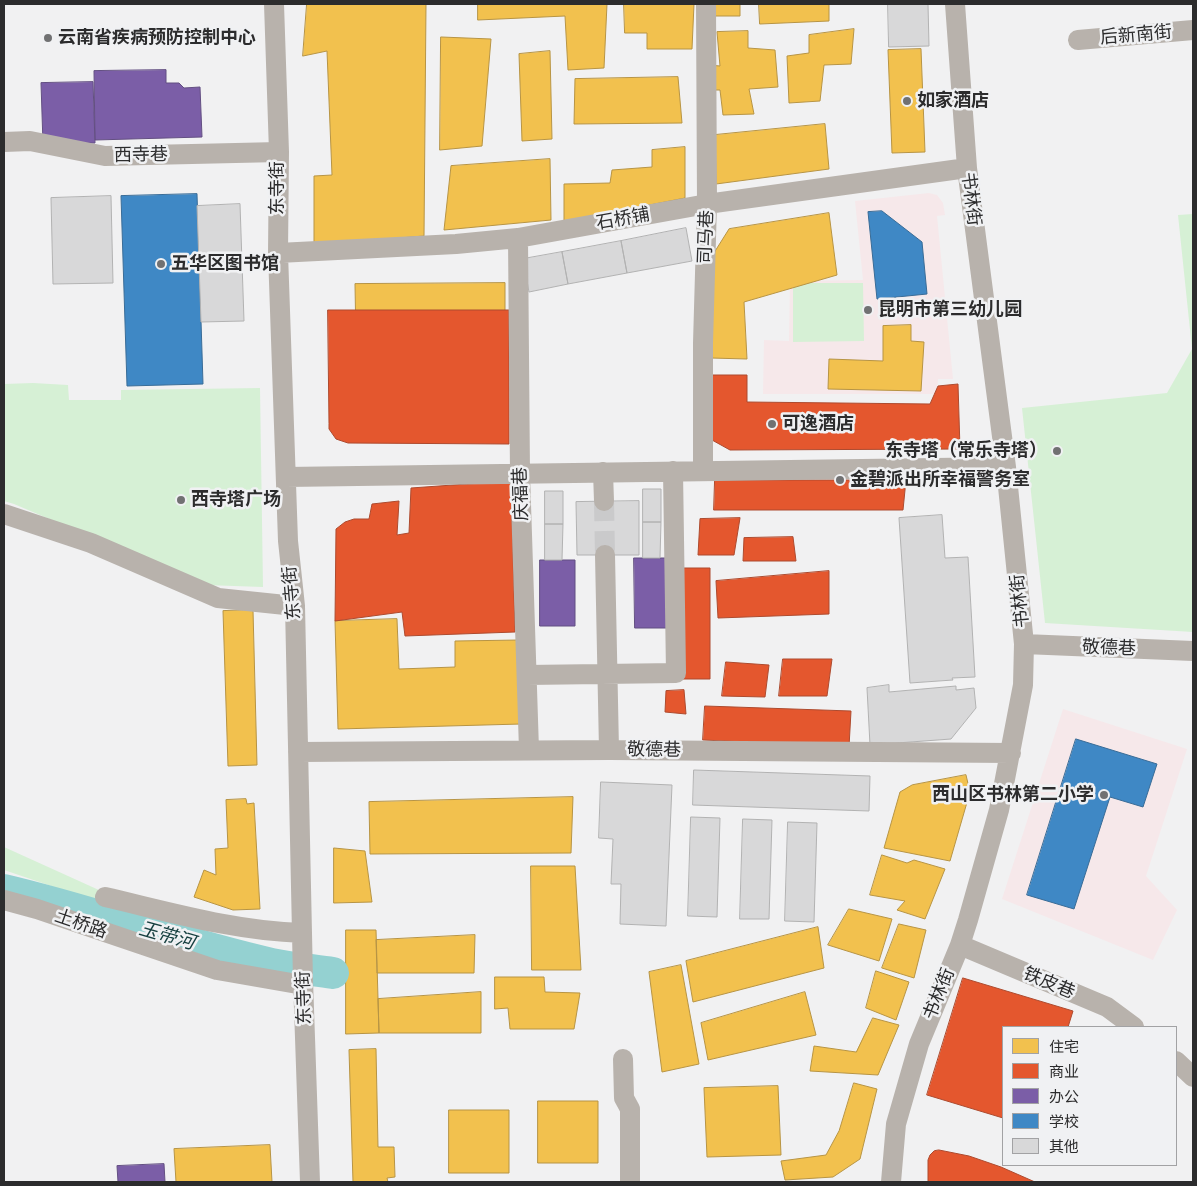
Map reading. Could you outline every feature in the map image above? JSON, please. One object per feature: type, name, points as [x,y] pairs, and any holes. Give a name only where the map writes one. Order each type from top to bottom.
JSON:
[{"type":"street","name":"东寺街","points":[[274,4],[279,152],[278,253],[288,541],[295,606],[303,982],[310,1182]]},
{"type":"street","name":"司马巷","points":[[703,470],[703,343],[707,204],[706,4]]},
{"type":"street","name":"书林街","points":[[891,1182],[896,1124],[916,1052],[960,945],[999,810],[1023,684],[1024,644],[1006,467],[967,168],[955,4]]},
{"type":"street","name":"后新南街","points":[[1078,40],[1193,30]]},
{"type":"street","name":"西寺巷","points":[[4,142],[30,142],[105,156],[279,152]]},
{"type":"street","name":"石桥铺","points":[[278,253],[456,244],[518,238],[707,204],[967,168]]},
{"type":"street","name":"庆福巷","points":[[518,238],[520,473],[529,750]]},
{"type":"street","points":[[286,477],[1006,467]]},
{"type":"street","points":[[527,675],[676,673],[673,471]]},
{"type":"street","points":[[603,472],[604,501]]},
{"type":"street","points":[[4,514],[91,543],[218,598],[295,606]]},
{"type":"street","points":[[605,555],[609,750]]},
{"type":"street","name":"敬德巷","points":[[1024,644],[1193,651]]},
{"type":"street","name":"敬德巷","points":[[298,752],[609,750],[909,754],[1011,753]]},
{"type":"street","points":[[105,897],[240,928],[302,937]]},
{"type":"street","name":"土桥路","points":[[4,900],[37,909],[217,970],[303,982]]},
{"type":"street","name":"铁皮巷","points":[[960,945],[1106,1007],[1133,1026]]},
{"type":"street","points":[[623,1059],[624,1098],[630,1109],[630,1182]]},
{"type":"street","points":[[1177,1062],[1193,1077]]},
{"type":"shaded area","name":"昆明市第三幼儿园","points":[[929,193],[937,195],[943,203],[945,215],[937,216],[953,379],[938,379],[937,394],[763,394],[764,340],[789,341],[790,281],[863,280],[855,201]]},
{"type":"shaded area","name":"西山区书林第二小学","points":[[1063,709],[1187,749],[1146,876],[1177,910],[1153,960],[1002,899]]},
{"type":"green space","points":[[1193,214],[1193,632],[1045,623],[1022,408],[1167,393],[1192,349],[1178,215]]},
{"type":"green space","points":[[793,283],[863,283],[864,341],[793,342]]},
{"type":"green space","name":"西寺塔广场","points":[[4,384],[68,385],[69,400],[121,400],[121,390],[260,388],[263,587],[205,585],[4,501]]},
{"type":"green space","points":[[4,847],[132,905],[128,912],[4,870]]},
{"type":"building: 住宅","points":[[307,4],[426,4],[424,236],[314,245],[314,176],[332,175],[327,51],[303,56]]},
{"type":"building: 住宅","points":[[478,4],[607,4],[604,68],[568,70],[565,16],[478,20]]},
{"type":"building: 住宅","points":[[624,4],[694,4],[692,49],[647,49],[647,33],[625,33]]},
{"type":"building: 住宅","points":[[712,4],[740,4],[740,16],[712,16]]},
{"type":"building: 住宅","points":[[759,4],[829,4],[829,21],[760,24]]},
{"type":"building: 住宅","points":[[854,29],[851,64],[824,65],[820,101],[789,103],[787,56],[809,53],[809,35]]},
{"type":"building: 住宅","points":[[748,31],[748,48],[775,50],[778,87],[749,89],[754,114],[723,115],[720,90],[710,90],[709,65],[720,66],[717,32]]},
{"type":"building: 住宅","points":[[441,37],[491,39],[482,146],[440,150]]},
{"type":"building: 住宅","name":"如家酒店","points":[[921,49],[925,152],[892,153],[888,50]]},
{"type":"building: 住宅","points":[[550,51],[552,139],[522,141],[519,54]]},
{"type":"building: 住宅","points":[[678,77],[682,123],[574,124],[575,79]]},
{"type":"building: 住宅","points":[[825,124],[829,169],[716,184],[715,135]]},
{"type":"building: 住宅","points":[[685,147],[685,198],[564,222],[564,184],[610,183],[612,170],[652,167],[652,150]]},
{"type":"building: 住宅","points":[[550,159],[551,220],[444,230],[451,166]]},
{"type":"building: 住宅","points":[[829,213],[837,275],[744,302],[747,359],[711,358],[712,256],[729,229]]},
{"type":"building: 住宅","points":[[505,283],[505,341],[356,341],[355,284]]},
{"type":"building: 住宅","points":[[911,325],[911,341],[924,342],[921,391],[828,389],[829,359],[883,361],[883,326]]},
{"type":"building: 住宅","points":[[253,610],[257,765],[228,766],[223,611]]},
{"type":"building: 住宅","points":[[397,619],[399,669],[455,667],[455,641],[519,640],[521,724],[338,729],[335,621]]},
{"type":"building: 住宅","points":[[966,775],[970,792],[950,861],[884,848],[900,792],[912,785]]},
{"type":"building: 住宅","points":[[573,797],[571,853],[370,854],[369,802]]},
{"type":"building: 住宅","points":[[246,799],[247,804],[254,803],[260,909],[233,910],[194,897],[204,870],[216,875],[215,849],[228,848],[226,800]]},
{"type":"building: 住宅","points":[[334,848],[365,851],[372,902],[334,903]]},
{"type":"building: 住宅","points":[[882,855],[907,863],[914,860],[945,869],[925,919],[897,910],[905,901],[870,895]]},
{"type":"building: 住宅","points":[[531,866],[575,866],[581,970],[532,970]]},
{"type":"building: 住宅","points":[[849,909],[892,919],[879,961],[828,945]]},
{"type":"building: 住宅","points":[[899,924],[926,930],[914,978],[882,968]]},
{"type":"building: 住宅","points":[[818,927],[824,968],[693,1002],[686,961]]},
{"type":"building: 住宅","points":[[346,930],[376,930],[379,1033],[346,1034]]},
{"type":"building: 住宅","points":[[475,935],[474,973],[377,973],[376,940]]},
{"type":"building: 住宅","points":[[681,965],[699,1064],[662,1072],[649,972]]},
{"type":"building: 住宅","points":[[876,971],[909,982],[896,1020],[866,1008]]},
{"type":"building: 住宅","points":[[495,977],[544,977],[545,992],[580,993],[574,1029],[510,1029],[508,1008],[495,1009]]},
{"type":"building: 住宅","points":[[481,992],[481,1033],[379,1033],[378,999]]},
{"type":"building: 住宅","points":[[805,992],[816,1035],[708,1060],[701,1023]]},
{"type":"building: 住宅","points":[[873,1018],[899,1025],[878,1075],[810,1071],[814,1046],[856,1052]]},
{"type":"building: 住宅","points":[[376,1049],[378,1147],[394,1147],[395,1177],[387,1178],[388,1182],[353,1182],[349,1050]]},
{"type":"building: 住宅","points":[[854,1083],[877,1089],[860,1159],[833,1177],[785,1180],[781,1161],[826,1155],[839,1131]]},
{"type":"building: 住宅","points":[[778,1086],[781,1155],[707,1157],[704,1088]]},
{"type":"building: 住宅","points":[[538,1101],[598,1101],[598,1163],[538,1163]]},
{"type":"building: 住宅","points":[[449,1110],[509,1110],[509,1173],[449,1173]]},
{"type":"building: 住宅","points":[[270,1145],[272,1182],[176,1182],[174,1149]]},
{"type":"building: 商业","points":[[328,310],[509,310],[509,444],[348,443],[336,439],[329,429]]},
{"type":"building: 商业","points":[[710,375],[747,375],[747,402],[930,404],[938,386],[958,384],[960,449],[730,450],[703,435]]},
{"type":"building: 商业","points":[[511,478],[515,632],[405,636],[402,612],[335,621],[336,529],[345,522],[354,519],[369,519],[372,504],[399,501],[397,535],[409,533],[411,488],[481,483]]},
{"type":"building: 商业","points":[[715,480],[906,480],[903,510],[714,510]]},
{"type":"building: 商业","points":[[740,518],[734,555],[698,555],[700,519]]},
{"type":"building: 商业","points":[[793,537],[796,561],[743,561],[744,538]]},
{"type":"building: 商业","points":[[681,568],[710,568],[710,679],[681,679]]},
{"type":"building: 商业","points":[[829,571],[829,614],[718,618],[716,581]]},
{"type":"building: 商业","points":[[783,659],[832,659],[827,696],[779,696]]},
{"type":"building: 商业","points":[[726,662],[769,665],[765,697],[722,696]]},
{"type":"building: 商业","points":[[684,690],[686,714],[665,712],[666,691]]},
{"type":"building: 商业","points":[[705,706],[851,711],[849,747],[703,740]]},
{"type":"building: 商业","points":[[963,978],[1073,1011],[1068,1026],[1002,1026],[1002,1118],[927,1095]]},
{"type":"building: 商业","points":[[939,1150],[969,1156],[1035,1182],[928,1182],[928,1160],[934,1151]]},
{"type":"building: 办公","points":[[166,70],[166,83],[179,83],[184,88],[200,87],[202,137],[95,140],[94,71]]},
{"type":"building: 办公","points":[[93,82],[95,143],[43,144],[41,83]]},
{"type":"building: 办公","points":[[634,558],[669,558],[670,628],[635,628]]},
{"type":"building: 办公","points":[[540,560],[575,560],[575,626],[540,626]]},
{"type":"building: 办公","points":[[164,1164],[165,1182],[118,1182],[117,1166]]},
{"type":"building: 学校","name":"五华区图书馆","points":[[197,194],[203,384],[127,386],[121,196]]},
{"type":"building: 学校","points":[[882,211],[922,242],[927,294],[877,299],[868,212]]},
{"type":"building: 学校","points":[[1076,739],[1157,764],[1143,807],[1110,797],[1074,909],[1027,895]]},
{"type":"building: 其他","points":[[888,4],[928,4],[929,46],[889,47]]},
{"type":"building: 其他","points":[[111,196],[113,283],[53,284],[51,198]]},
{"type":"building: 其他","points":[[240,204],[244,321],[201,322],[197,206]]},
{"type":"building: 其他","points":[[686,228],[692,261],[627,273],[621,241]]},
{"type":"building: 其他","points":[[621,241],[627,273],[568,284],[562,252]]},
{"type":"building: 其他","points":[[562,252],[568,284],[529,292],[523,259]]},
{"type":"building: 其他","points":[[643,489],[661,489],[661,522],[643,522]]},
{"type":"building: 其他","points":[[545,491],[563,491],[563,524],[545,524]]},
{"type":"building: 其他","points":[[639,501],[639,555],[577,555],[576,502]]},
{"type":"building: 其他","points":[[942,515],[945,558],[968,557],[975,677],[910,683],[899,518]]},
{"type":"building: 其他","points":[[643,522],[661,522],[660,558],[643,558]]},
{"type":"building: 其他","points":[[545,524],[563,524],[562,560],[545,560]]},
{"type":"building: 其他","points":[[889,685],[889,692],[956,686],[956,690],[974,688],[976,708],[951,739],[870,745],[867,688]]},
{"type":"building: 其他","points":[[694,770],[870,776],[869,811],[693,805]]},
{"type":"building: 其他","points":[[601,782],[672,785],[666,926],[620,924],[621,884],[611,884],[613,839],[599,838]]},
{"type":"building: 其他","points":[[691,817],[720,818],[717,917],[688,916]]},
{"type":"building: 其他","points":[[743,819],[772,820],[769,919],[740,919]]},
{"type":"building: 其他","points":[[788,822],[817,823],[814,922],[785,921]]},
{"type":"waterway","name":"玉带河","points":[[4,890],[38,898],[238,956],[333,973]]},
{"type":"tunnel","points":[[604,501],[605,555]]},
{"type":"place","name":"云南省疾病预防控制中心","points":[[48,38]]},
{"type":"place","name":"如家酒店","points":[[907,101]]},
{"type":"place","name":"五华区图书馆","points":[[161,264]]},
{"type":"place","name":"昆明市第三幼儿园","points":[[868,310]]},
{"type":"place","name":"可逸酒店","points":[[772,424]]},
{"type":"place","name":"东寺塔（常乐寺塔）","points":[[1057,451]]},
{"type":"place","name":"金碧派出所幸福警务室","points":[[840,480]]},
{"type":"place","name":"西寺塔广场","points":[[181,500]]},
{"type":"place","name":"西山区书林第二小学","points":[[1104,795]]}]
